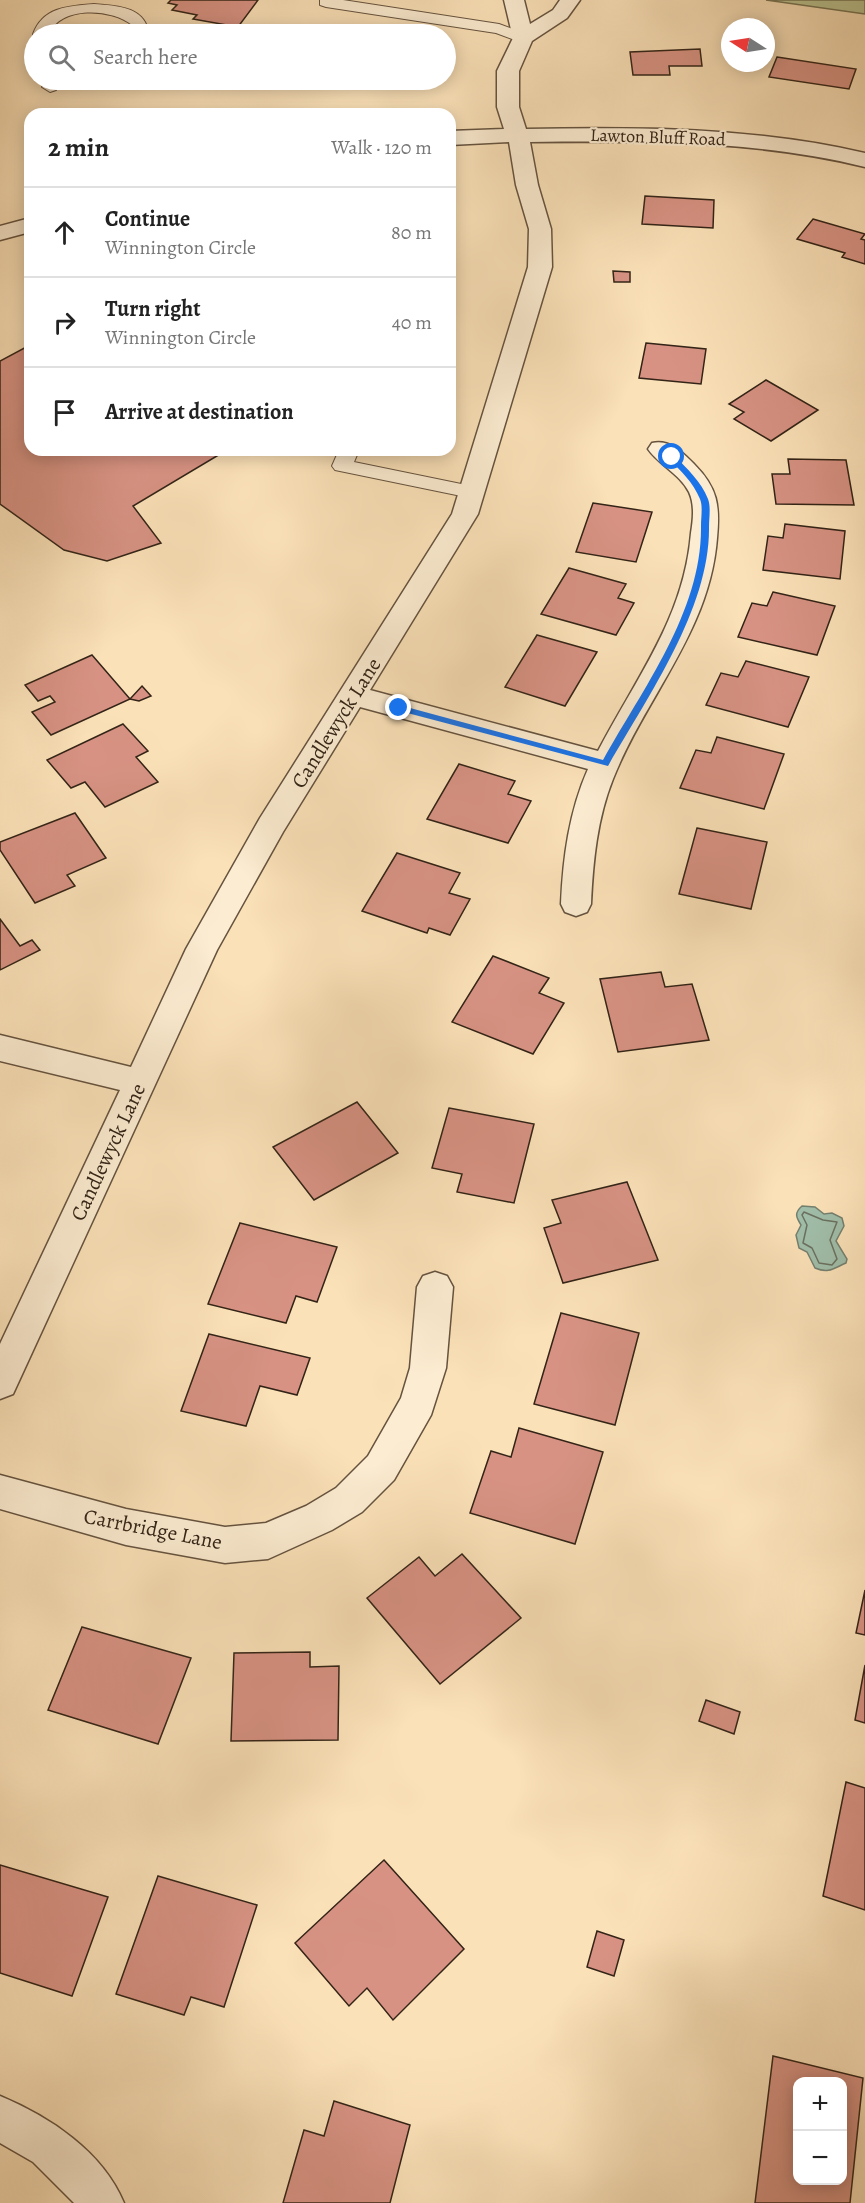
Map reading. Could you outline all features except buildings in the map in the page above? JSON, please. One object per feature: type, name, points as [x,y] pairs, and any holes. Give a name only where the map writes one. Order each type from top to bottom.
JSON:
[{"type":"street","points":[[514,0],[524,38],[560,14],[570,0]]},
{"type":"street","name":"Candlewyck Lane","points":[[0,1383],[202,949],[272,826],[465,514],[540,267],[540,229],[508,107],[508,71],[524,38]]},
{"type":"street","name":"Lawton Bluff Road","points":[[456,138],[516,134],[730,139],[793,146],[865,160]]},
{"type":"street","points":[[0,233],[24,227]]},
{"type":"street","points":[[576,904],[578,856],[584,826],[605,763],[673,643],[695,593],[705,543],[705,501],[696,483],[661,449]]},
{"type":"street","points":[[353,695],[605,763]]},
{"type":"street","points":[[0,1048],[140,1082]]},
{"type":"street","name":"Carrbridge Lane","points":[[0,1492],[126,1527],[225,1545],[268,1541],[319,1518],[349,1500],[381,1468],[418,1403],[428,1368],[435,1287]]},
{"type":"street","points":[[0,2118],[49,2146],[93,2190],[101,2203]]},
{"type":"lane","points":[[326,2],[499,29],[524,38]]},
{"type":"lane","points":[[44,24],[56,14],[86,5],[102,5],[130,12],[142,24]]},
{"type":"lane","points":[[346,456],[342,466],[471,492]]},
{"type":"green space","points":[[766,0],[865,0],[865,14]]},
{"type":"water","points":[[802,1206],[815,1207],[824,1214],[832,1213],[842,1218],[844,1226],[836,1241],[847,1259],[846,1263],[831,1270],[820,1270],[815,1268],[807,1252],[799,1248],[796,1235],[801,1225],[797,1215]]},
{"type":"route","points":[[399,708],[605,763],[673,643],[695,593],[705,543],[705,501],[696,483],[672,457]]}]
